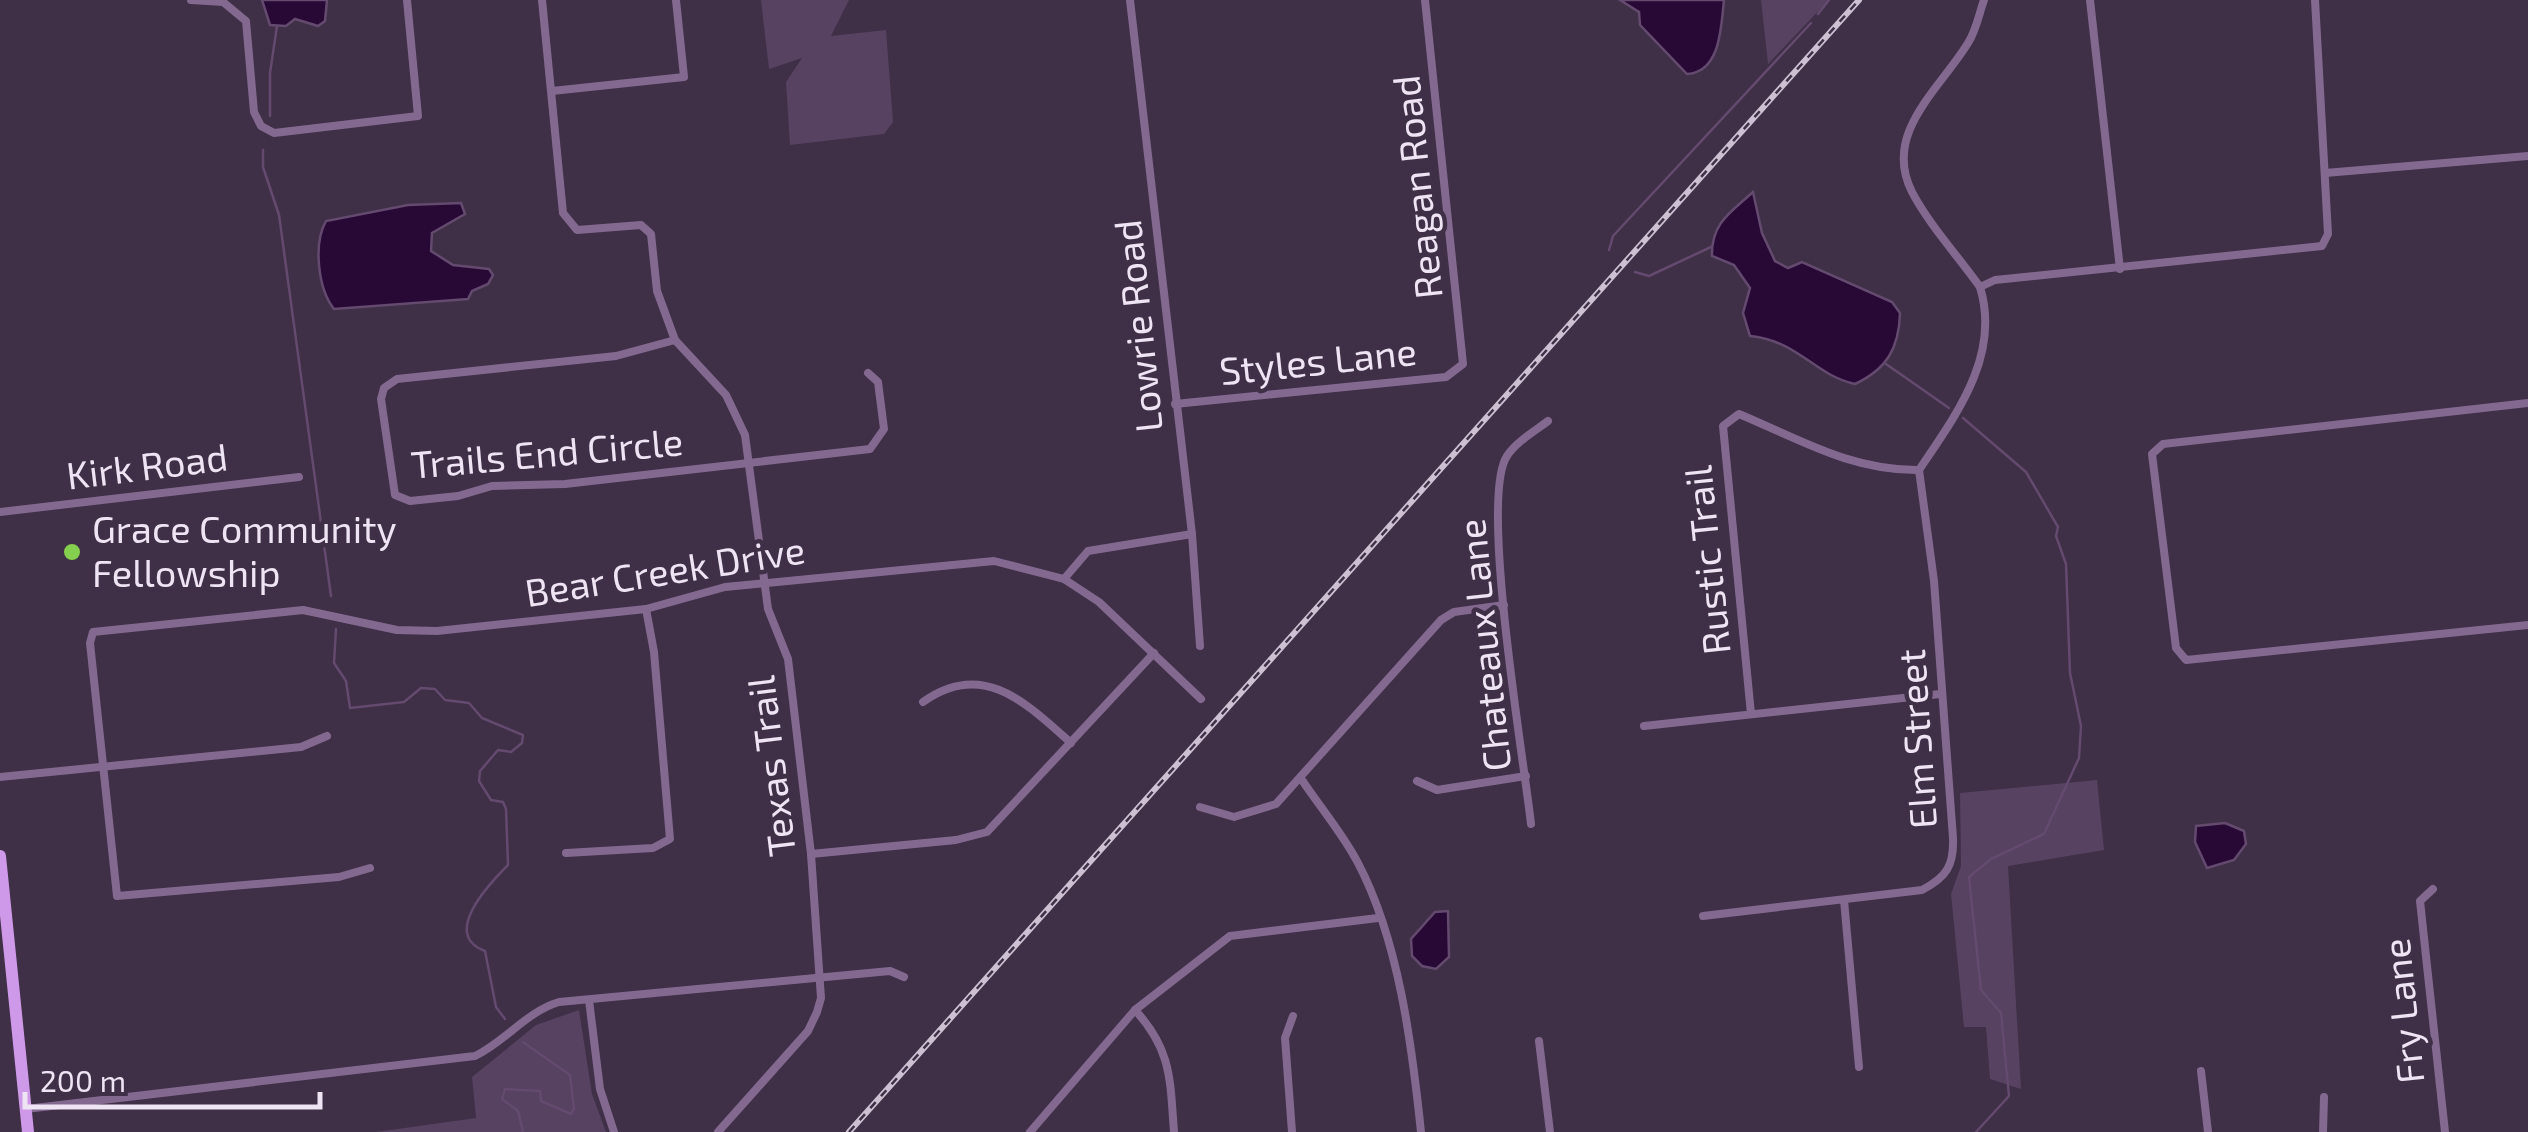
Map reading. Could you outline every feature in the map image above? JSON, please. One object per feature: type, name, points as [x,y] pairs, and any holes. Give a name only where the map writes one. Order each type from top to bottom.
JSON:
[{"type":"main road","points":[[0,856],[28,1130]]},
{"type":"street","points":[[191,0],[223,2],[246,22],[254,112],[261,126],[274,133],[418,116],[407,0]]},
{"type":"street","name":"Texas Trail","points":[[542,0],[563,213],[577,230],[641,225],[651,234],[657,291],[675,340],[737,412],[749,462],[768,609],[788,659],[811,854],[821,998],[808,1031],[718,1132]]},
{"type":"street","points":[[552,90],[684,77],[676,0]]},
{"type":"street","name":"Lowrie Road","points":[[1130,0],[1192,534],[1200,646]]},
{"type":"street","name":"Reagan Road","points":[[1425,0],[1462,367]]},
{"type":"street","points":[[1919,470],[1980,366],[1986,318],[1980,286],[1912,193],[1903,152],[1907,132],[1918,111],[1970,40],[1984,0]]},
{"type":"street","points":[[2090,0],[2120,269]]},
{"type":"street","points":[[1980,286],[1995,280],[2322,246],[2328,234],[2315,0]]},
{"type":"street","points":[[2324,173],[2528,156]]},
{"type":"street","name":"Trails End Circle","points":[[675,340],[616,356],[397,379],[384,388],[381,399],[396,495],[410,500],[458,496],[492,486],[565,484],[749,462]]},
{"type":"street","name":"Styles Lane","points":[[1175,404],[1446,377],[1462,367]]},
{"type":"street","points":[[749,462],[870,449],[884,428],[878,382],[868,373]]},
{"type":"street","points":[[2528,404],[2156,446],[2152,454],[2178,653],[2195,660],[2252,656],[2528,625]]},
{"type":"street","name":"Rustic Trail","points":[[1751,714],[1722,432],[1726,420],[1739,414],[1810,448],[1864,465],[1919,470]]},
{"type":"street","name":"Chateaux Lane","points":[[1531,824],[1504,605],[1498,480],[1507,456],[1548,421]]},
{"type":"street","name":"Elm Street","points":[[1703,916],[1922,890],[1941,879],[1952,866],[1934,580],[1919,470]]},
{"type":"street","name":"Kirk Road","points":[[0,512],[300,477]]},
{"type":"street","points":[[1064,579],[1088,550],[1192,534]]},
{"type":"street","name":"Bear Creek Drive","points":[[102,767],[90,643],[93,632],[279,611],[331,613],[414,631],[646,610],[706,591],[973,560],[1011,564],[1064,579],[1106,607],[1200,699]]},
{"type":"street","points":[[1200,807],[1234,816],[1254,814],[1276,804],[1302,780],[1440,620],[1454,612],[1504,605]]},
{"type":"street","points":[[566,853],[618,852],[666,843],[671,831],[654,652],[646,610]]},
{"type":"street","points":[[811,854],[956,840],[987,832],[1154,653]]},
{"type":"street","points":[[923,702],[950,686],[992,687],[1022,701],[1071,744]]},
{"type":"street","points":[[1644,726],[1940,694]]},
{"type":"street","points":[[0,777],[302,747],[326,736]]},
{"type":"street","points":[[102,767],[117,896],[340,877],[370,868]]},
{"type":"street","points":[[1417,781],[1437,790],[1526,776]]},
{"type":"street","points":[[1302,780],[1358,864],[1378,918],[1412,1047],[1421,1132]]},
{"type":"street","name":"Fry Lane","points":[[2433,888],[2420,901],[2444,1132]]},
{"type":"street","points":[[1844,900],[1859,1067]]},
{"type":"street","points":[[1030,1132],[1134,1010],[1230,936],[1378,918]]},
{"type":"street","points":[[26,1109],[475,1056],[540,1008],[589,1000],[890,972],[904,977]]},
{"type":"street","points":[[589,1000],[600,1089],[614,1132]]},
{"type":"street","points":[[1134,1010],[1158,1034],[1169,1073],[1174,1132]]},
{"type":"street","points":[[1292,1132],[1286,1038],[1293,1016]]},
{"type":"street","points":[[1539,1041],[1550,1132]]},
{"type":"street","points":[[2201,1071],[2208,1132]]},
{"type":"street","points":[[2323,1132],[2324,1098]]},
{"type":"shaded area","points":[[262,0],[327,0],[325,21],[318,26],[295,19],[286,26],[270,25]]},
{"type":"shaded area","points":[[761,0],[849,0],[831,36],[886,30],[893,122],[884,134],[790,145],[786,82],[802,58],[769,69]]},
{"type":"shaded area","points":[[1620,0],[1724,0],[1713,57],[1698,71],[1687,74],[1640,25],[1639,12]]},
{"type":"shaded area","points":[[1761,0],[1829,0],[1768,64]]},
{"type":"shaded area","points":[[1753,192],[1762,233],[1775,261],[1788,268],[1802,262],[1892,302],[1900,313],[1894,347],[1883,364],[1866,378],[1855,384],[1841,380],[1781,344],[1750,336],[1743,313],[1750,288],[1734,265],[1712,256],[1719,227]]},
{"type":"shaded area","points":[[461,203],[465,214],[432,233],[431,251],[453,265],[489,269],[493,275],[488,284],[472,291],[468,299],[334,309],[324,290],[319,266],[326,221],[408,205]]},
{"type":"shaded area","points":[[2097,780],[2104,850],[2008,866],[2021,1089],[1990,1079],[1986,1027],[1964,1027],[1951,894],[1961,866],[1960,793]]},
{"type":"shaded area","points":[[2225,823],[2244,831],[2246,844],[2234,860],[2207,868],[2195,842],[2196,826]]},
{"type":"shaded area","points":[[1448,911],[1449,957],[1436,969],[1422,966],[1412,956],[1411,939],[1435,912]]},
{"type":"shaded area","points":[[579,1010],[592,1094],[606,1132],[376,1132],[476,1118],[472,1077],[536,1025]]},
{"type":"waterway","points":[[1818,14],[1829,0]]},
{"type":"waterway","points":[[1609,250],[1613,236],[1811,23]]},
{"type":"waterway","points":[[270,116],[270,73],[277,26]]},
{"type":"waterway","points":[[263,150],[263,167],[279,215],[331,596]]},
{"type":"waterway","points":[[1635,272],[1649,276],[1711,247]]},
{"type":"waterway","points":[[1886,364],[1949,408]]},
{"type":"waterway","points":[[1963,418],[2026,472],[2058,527],[2056,536],[2066,564],[2070,673],[2081,726],[2079,758],[2044,834],[1991,859],[1969,877],[1981,990],[2001,1013],[2009,1096],[1976,1132]]},
{"type":"waterway","points":[[336,629],[334,663],[346,681],[350,708],[404,702],[421,688],[435,689],[445,700],[469,703],[482,718],[523,735],[522,743],[511,752],[498,750],[480,771],[479,781],[491,800],[503,802],[506,809],[508,865],[472,910],[467,934],[473,944],[485,951],[496,1007],[505,1019]]},
{"type":"waterway","points":[[523,1042],[570,1075],[574,1109],[571,1114],[541,1101],[540,1091],[505,1089],[502,1099],[518,1111],[523,1132]]},
{"type":"railway","points":[[849,1132],[1859,0]]},
{"type":"place","name":"Grace Community Fellowship","points":[[72,552]]}]
